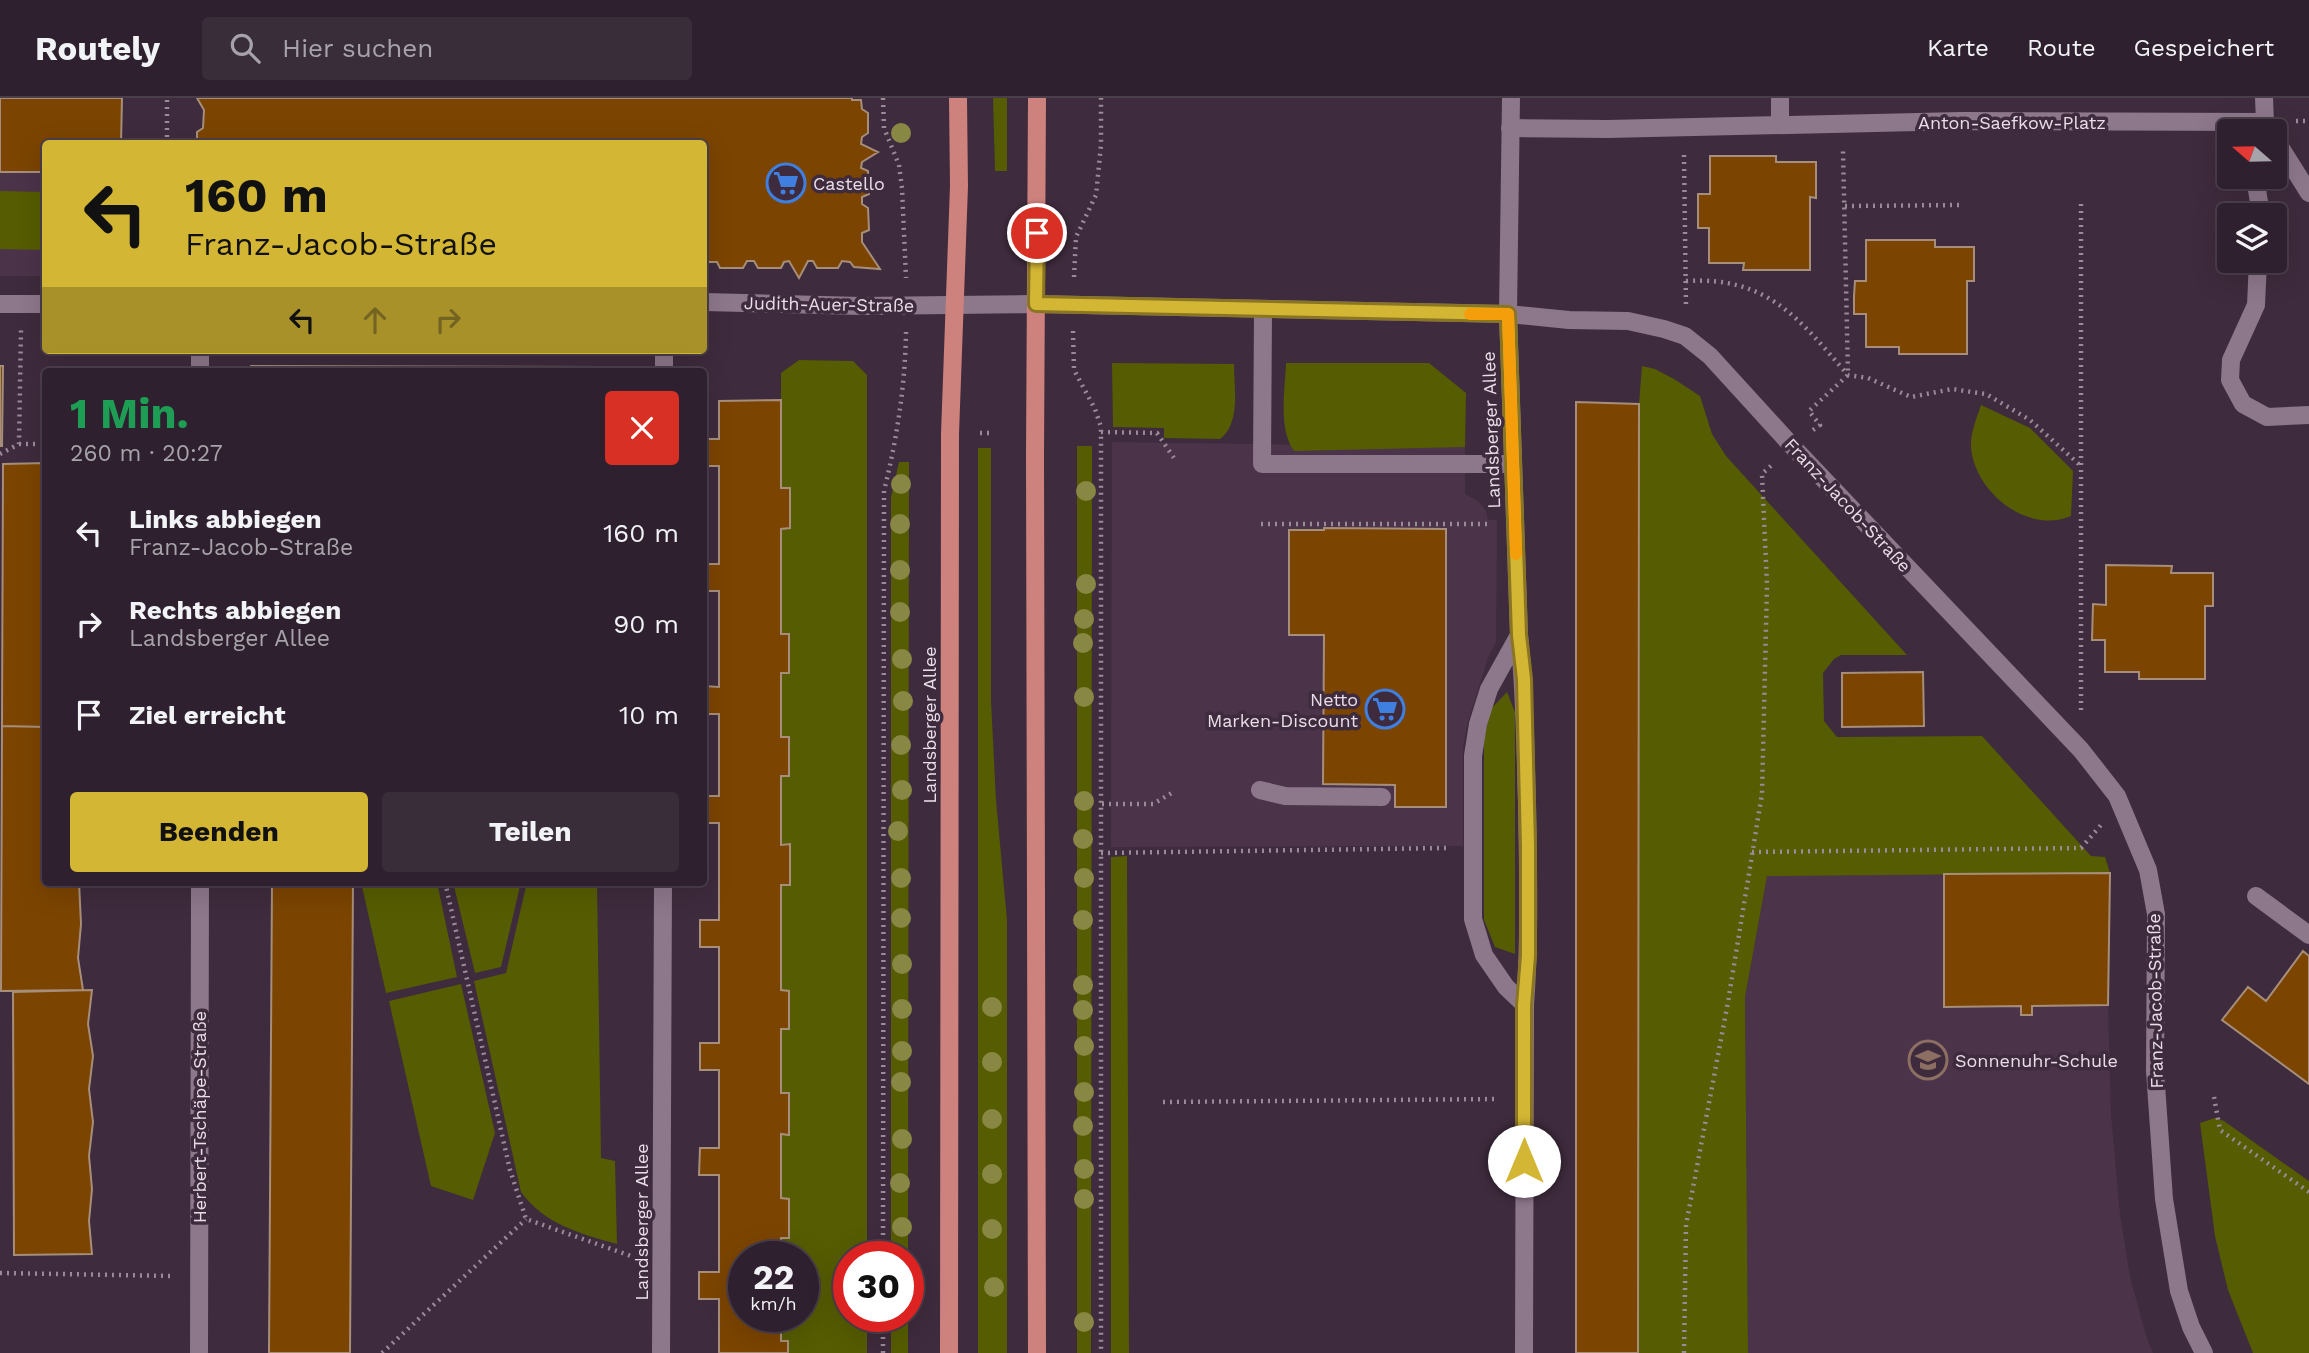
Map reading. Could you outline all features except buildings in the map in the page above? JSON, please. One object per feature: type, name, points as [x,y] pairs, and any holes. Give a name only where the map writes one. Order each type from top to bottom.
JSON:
[{"type":"main road","name":"Landsberger Allee","points":[[950,1353],[950,434],[959,186],[958,98]]},
{"type":"main road","points":[[1037,98],[1037,1353]]},
{"type":"street","name":"Landsberger Allee","points":[[1511,98],[1508,314],[1519,635],[1524,679],[1528,846],[1528,956],[1524,1005],[1524,1353]]},
{"type":"street","points":[[1780,98],[1780,124]]},
{"type":"street","name":"Anton-Saefkow-Platz","points":[[2264,98],[2267,119]]},
{"type":"street","name":"Anton-Saefkow-Platz","points":[[1510,128],[1961,121],[2217,126]]},
{"type":"street","points":[[2287,158],[2309,193]]},
{"type":"street","points":[[2257,273],[2256,305],[2231,360],[2230,380],[2243,404],[2267,417],[2309,415]]},
{"type":"street","name":"Judith-Auer-Straße","points":[[707,302],[955,305]]},
{"type":"street","points":[[0,304],[42,304]]},
{"type":"street","name":"Franz-Jacob-Straße","points":[[955,305],[1036,304],[1508,314],[1569,320],[1628,321],[1685,336],[1710,356],[2081,750],[2117,796],[2148,870],[2156,914],[2155,1071],[2165,1199],[2179,1291],[2191,1327],[2204,1353]]},
{"type":"street","points":[[1263,310],[1262,464],[1513,464]]},
{"type":"street","points":[[1519,635],[1489,690],[1478,724],[1473,756],[1473,919],[1484,955],[1506,987],[1524,1005]]},
{"type":"street","points":[[1260,790],[1285,796],[1382,797]]},
{"type":"street","name":"Herbert-Tschäpe-Straße","points":[[199,1353],[200,886]]},
{"type":"street","name":"Landsberger Allee","points":[[661,1353],[663,886]]},
{"type":"street","points":[[2256,896],[2309,934]]},
{"type":"path","points":[[167,98],[167,140]]},
{"type":"path","points":[[883,98],[884,128],[899,165],[906,251]]},
{"type":"path","points":[[1075,265],[1076,237],[1096,195],[1101,145],[1101,98]]},
{"type":"path","points":[[1684,1353],[1686,1225],[1728,1002],[1762,794],[1767,585],[1762,474],[1819,425],[1809,411],[1847,375],[1843,124]]},
{"type":"path","points":[[1684,127],[1685,336]]},
{"type":"path","points":[[2081,204],[2081,750]]},
{"type":"path","points":[[1844,206],[1963,205]]},
{"type":"path","points":[[1686,281],[1707,280],[1740,286],[1771,298],[1799,319],[1847,375],[1868,378],[1911,397],[1952,389],[1986,394],[2030,420],[2082,467]]},
{"type":"path","points":[[19,444],[21,304]]},
{"type":"path","points":[[1072,355],[1074,370],[1095,409],[1101,429],[1101,1353]]},
{"type":"path","points":[[883,1241],[884,491],[898,434],[906,367]]},
{"type":"path","points":[[1101,429],[1157,433],[1176,461]]},
{"type":"path","points":[[980,433],[991,433]]},
{"type":"path","points":[[0,454],[19,444],[42,444]]},
{"type":"path","points":[[1261,524],[1516,524]]},
{"type":"path","points":[[1102,804],[1153,804],[1174,791]]},
{"type":"path","points":[[1752,852],[2081,848],[2104,822],[2123,812]]},
{"type":"path","points":[[1101,853],[1473,847]]},
{"type":"path","points":[[447,886],[510,1170],[526,1219]]},
{"type":"path","points":[[2214,1097],[2220,1130],[2309,1192]]},
{"type":"path","points":[[1163,1102],[1524,1099]]},
{"type":"path","points":[[526,1219],[634,1257],[662,1278]]},
{"type":"path","points":[[382,1353],[526,1219]]},
{"type":"path","points":[[0,1273],[199,1276]]},
{"type":"path","points":[[883,1332],[883,1353]]},
{"type":"shaded area","points":[[0,98],[122,98],[121,140],[42,140],[42,276],[0,276]]},
{"type":"shaded area","points":[[993,98],[1007,98],[1007,171],[995,171]]},
{"type":"shaded area","points":[[0,191],[42,192],[42,250],[0,249]]},
{"type":"shaded area","points":[[799,360],[853,361],[867,375],[867,1241],[833,1241],[833,1332],[867,1332],[867,1353],[788,1353],[781,1341],[781,1332],[819,1332],[819,1241],[781,1241],[789,1199],[781,1198],[781,1134],[789,1134],[789,1093],[781,1093],[781,1029],[789,1029],[789,991],[781,990],[781,885],[790,884],[790,845],[781,845],[781,776],[789,775],[789,737],[781,737],[781,673],[789,673],[789,635],[781,634],[781,529],[790,528],[790,489],[781,488],[781,373]]},
{"type":"shaded area","points":[[1112,363],[1234,364],[1234,415],[1227,432],[1220,439],[1164,438],[1164,428],[1113,427]]},
{"type":"shaded area","points":[[1286,363],[1429,363],[1466,393],[1465,447],[1294,451],[1284,421]]},
{"type":"shaded area","points":[[1642,366],[1655,369],[1700,396],[1712,434],[1726,456],[1907,655],[1841,655],[1834,659],[1823,673],[1824,721],[1837,737],[1982,736],[2091,856],[2105,857],[2110,873],[1767,876],[1745,997],[1748,1353],[1638,1353],[1639,404]]},
{"type":"shaded area","points":[[1981,405],[2030,428],[2073,471],[2071,516],[2054,520],[2037,519],[2021,514],[1992,493],[1974,463],[1971,447]]},
{"type":"shaded area","points":[[1112,442],[1465,447],[1465,494],[1478,501],[1486,511],[1488,520],[1497,520],[1496,642],[1489,655],[1467,725],[1463,748],[1463,846],[1111,847]]},
{"type":"shaded area","points":[[1077,446],[1092,446],[1091,1353],[1077,1353]]},
{"type":"shaded area","points":[[978,448],[991,448],[991,700],[996,800],[1007,920],[1007,1353],[978,1353]]},
{"type":"shaded area","points":[[899,462],[909,462],[908,1241],[891,1241],[891,497]]},
{"type":"shaded area","points":[[1507,692],[1515,712],[1515,954],[1495,947],[1484,920],[1484,737],[1491,709]]},
{"type":"shaded area","points":[[1127,856],[1129,1353],[1111,1353],[1111,857]]},
{"type":"shaded area","name":"Sonnenuhr-Schule","points":[[2110,873],[2108,1005],[2111,1115],[2120,1214],[2130,1277],[2153,1353],[1748,1353],[1745,997],[1767,875]]},
{"type":"shaded area","points":[[362,886],[438,886],[457,977],[386,993]]},
{"type":"shaded area","points":[[454,886],[520,886],[501,967],[475,973]]},
{"type":"shaded area","points":[[526,886],[597,886],[601,1158],[615,1161],[617,1244],[577,1232],[552,1220],[530,1203],[521,1192],[474,981],[506,973]]},
{"type":"shaded area","points":[[461,984],[495,1133],[473,1200],[431,1186],[389,1001]]},
{"type":"shaded area","points":[[2215,1118],[2224,1121],[2309,1181],[2309,1353],[2253,1353],[2228,1290],[2215,1236],[2200,1123]]},
{"type":"shaded area","points":[[891,1332],[908,1332],[908,1353],[891,1353]]},
{"type":"slow traffic","points":[[1470,314],[1508,314],[1516,554]]},
{"type":"place","name":"Castello","points":[[786,183]]},
{"type":"place","name":"Netto Marken-Discount","points":[[1385,709]]},
{"type":"place","name":"Sonnenuhr-Schule","points":[[1928,1060]]},
{"type":"route","points":[[1037,233],[1036,304],[1508,314],[1519,635],[1524,679],[1528,846],[1524,1161]]}]
